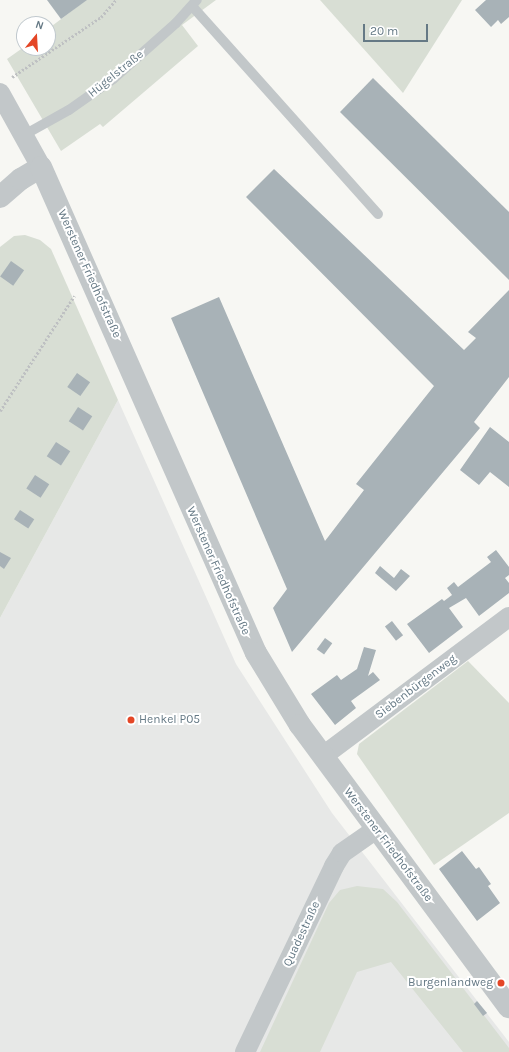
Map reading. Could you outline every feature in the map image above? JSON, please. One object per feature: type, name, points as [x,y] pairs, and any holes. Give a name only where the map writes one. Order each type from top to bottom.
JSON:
[{"type":"street","name":"Werstener Friedhofstraße","points":[[3,87],[24,135],[41,167],[94,286],[239,620],[279,693],[322,756],[376,830],[509,1007]]},
{"type":"street","points":[[0,197],[21,179],[41,167]]},
{"type":"street","name":"Siebenbürgenweg","points":[[322,756],[509,617]]},
{"type":"street","name":"Quadestraße","points":[[245,1052],[334,866],[342,853],[376,830]]},
{"type":"lane","name":"Hügelstraße","points":[[24,135],[69,110],[113,79],[194,3]]},
{"type":"lane","points":[[194,3],[378,214]]},
{"type":"path","points":[[3,87],[100,17],[116,0]]},
{"type":"path","points":[[0,411],[72,296],[94,286]]},
{"type":"shaded area","points":[[86,0],[216,0],[182,25],[198,46],[103,127],[100,124],[61,151],[7,59],[16,53],[16,56],[56,56],[56,23]]},
{"type":"shaded area","points":[[320,0],[462,0],[403,93]]},
{"type":"shaded area","points":[[25,235],[40,240],[51,249],[118,400],[0,618],[0,247],[14,236]]},
{"type":"shaded area","name":"Henkel P05","points":[[118,400],[236,664],[332,813],[509,1042],[509,1052],[0,1052],[0,618]]},
{"type":"shaded area","points":[[468,661],[509,703],[509,813],[434,865],[357,754],[359,744]]},
{"type":"shaded area","points":[[357,886],[383,889],[397,902],[509,1048],[509,1052],[463,1052],[391,962],[357,972],[320,1052],[260,1052],[329,903],[340,890]]},
{"type":"building","points":[[47,0],[87,0],[61,19]]},
{"type":"building","points":[[486,0],[509,0],[509,17],[501,24],[498,20],[491,27],[475,10]]},
{"type":"building","points":[[373,78],[509,212],[509,280],[340,112]]},
{"type":"building","points":[[274,169],[464,350],[476,338],[468,332],[509,290],[509,377],[474,422],[480,428],[292,652],[273,608],[287,589],[171,318],[219,297],[325,541],[364,490],[356,484],[434,386],[246,197]]},
{"type":"building","points":[[11,261],[24,270],[13,286],[0,277]]},
{"type":"building","points":[[77,373],[90,382],[80,396],[67,387]]},
{"type":"building","points":[[78,407],[92,416],[83,431],[69,421]]},
{"type":"building","points":[[490,427],[509,442],[509,487],[490,472],[479,485],[460,470]]},
{"type":"building","points":[[56,442],[70,451],[61,466],[47,456]]},
{"type":"building","points":[[35,475],[49,484],[41,498],[26,488]]},
{"type":"building","points":[[20,510],[34,519],[28,528],[14,519]]},
{"type":"building","points":[[496,550],[509,567],[509,575],[505,578],[509,583],[509,593],[479,616],[466,598],[449,608],[463,627],[429,653],[407,624],[442,599],[444,601],[452,595],[447,588],[454,582],[458,587],[491,562],[487,557]]},
{"type":"building","points":[[0,552],[11,558],[4,569],[0,566]]},
{"type":"building","points":[[380,566],[394,578],[401,569],[410,576],[396,591],[375,573]]},
{"type":"building","points":[[392,621],[403,635],[396,641],[385,627]]},
{"type":"building","points":[[325,638],[332,643],[324,655],[317,649]]},
{"type":"building","points":[[364,647],[376,650],[368,676],[373,672],[380,680],[351,701],[356,708],[335,725],[311,694],[337,675],[341,680],[357,669]]},
{"type":"building","points":[[462,851],[476,869],[479,867],[491,884],[488,886],[500,903],[477,921],[439,869]]},
{"type":"building","points":[[477,1001],[487,1013],[483,1016],[474,1004]]},
{"type":"place","name":"Henkel P05","points":[[131,720]]},
{"type":"place","name":"Burgenlandweg","points":[[501,983]]}]
